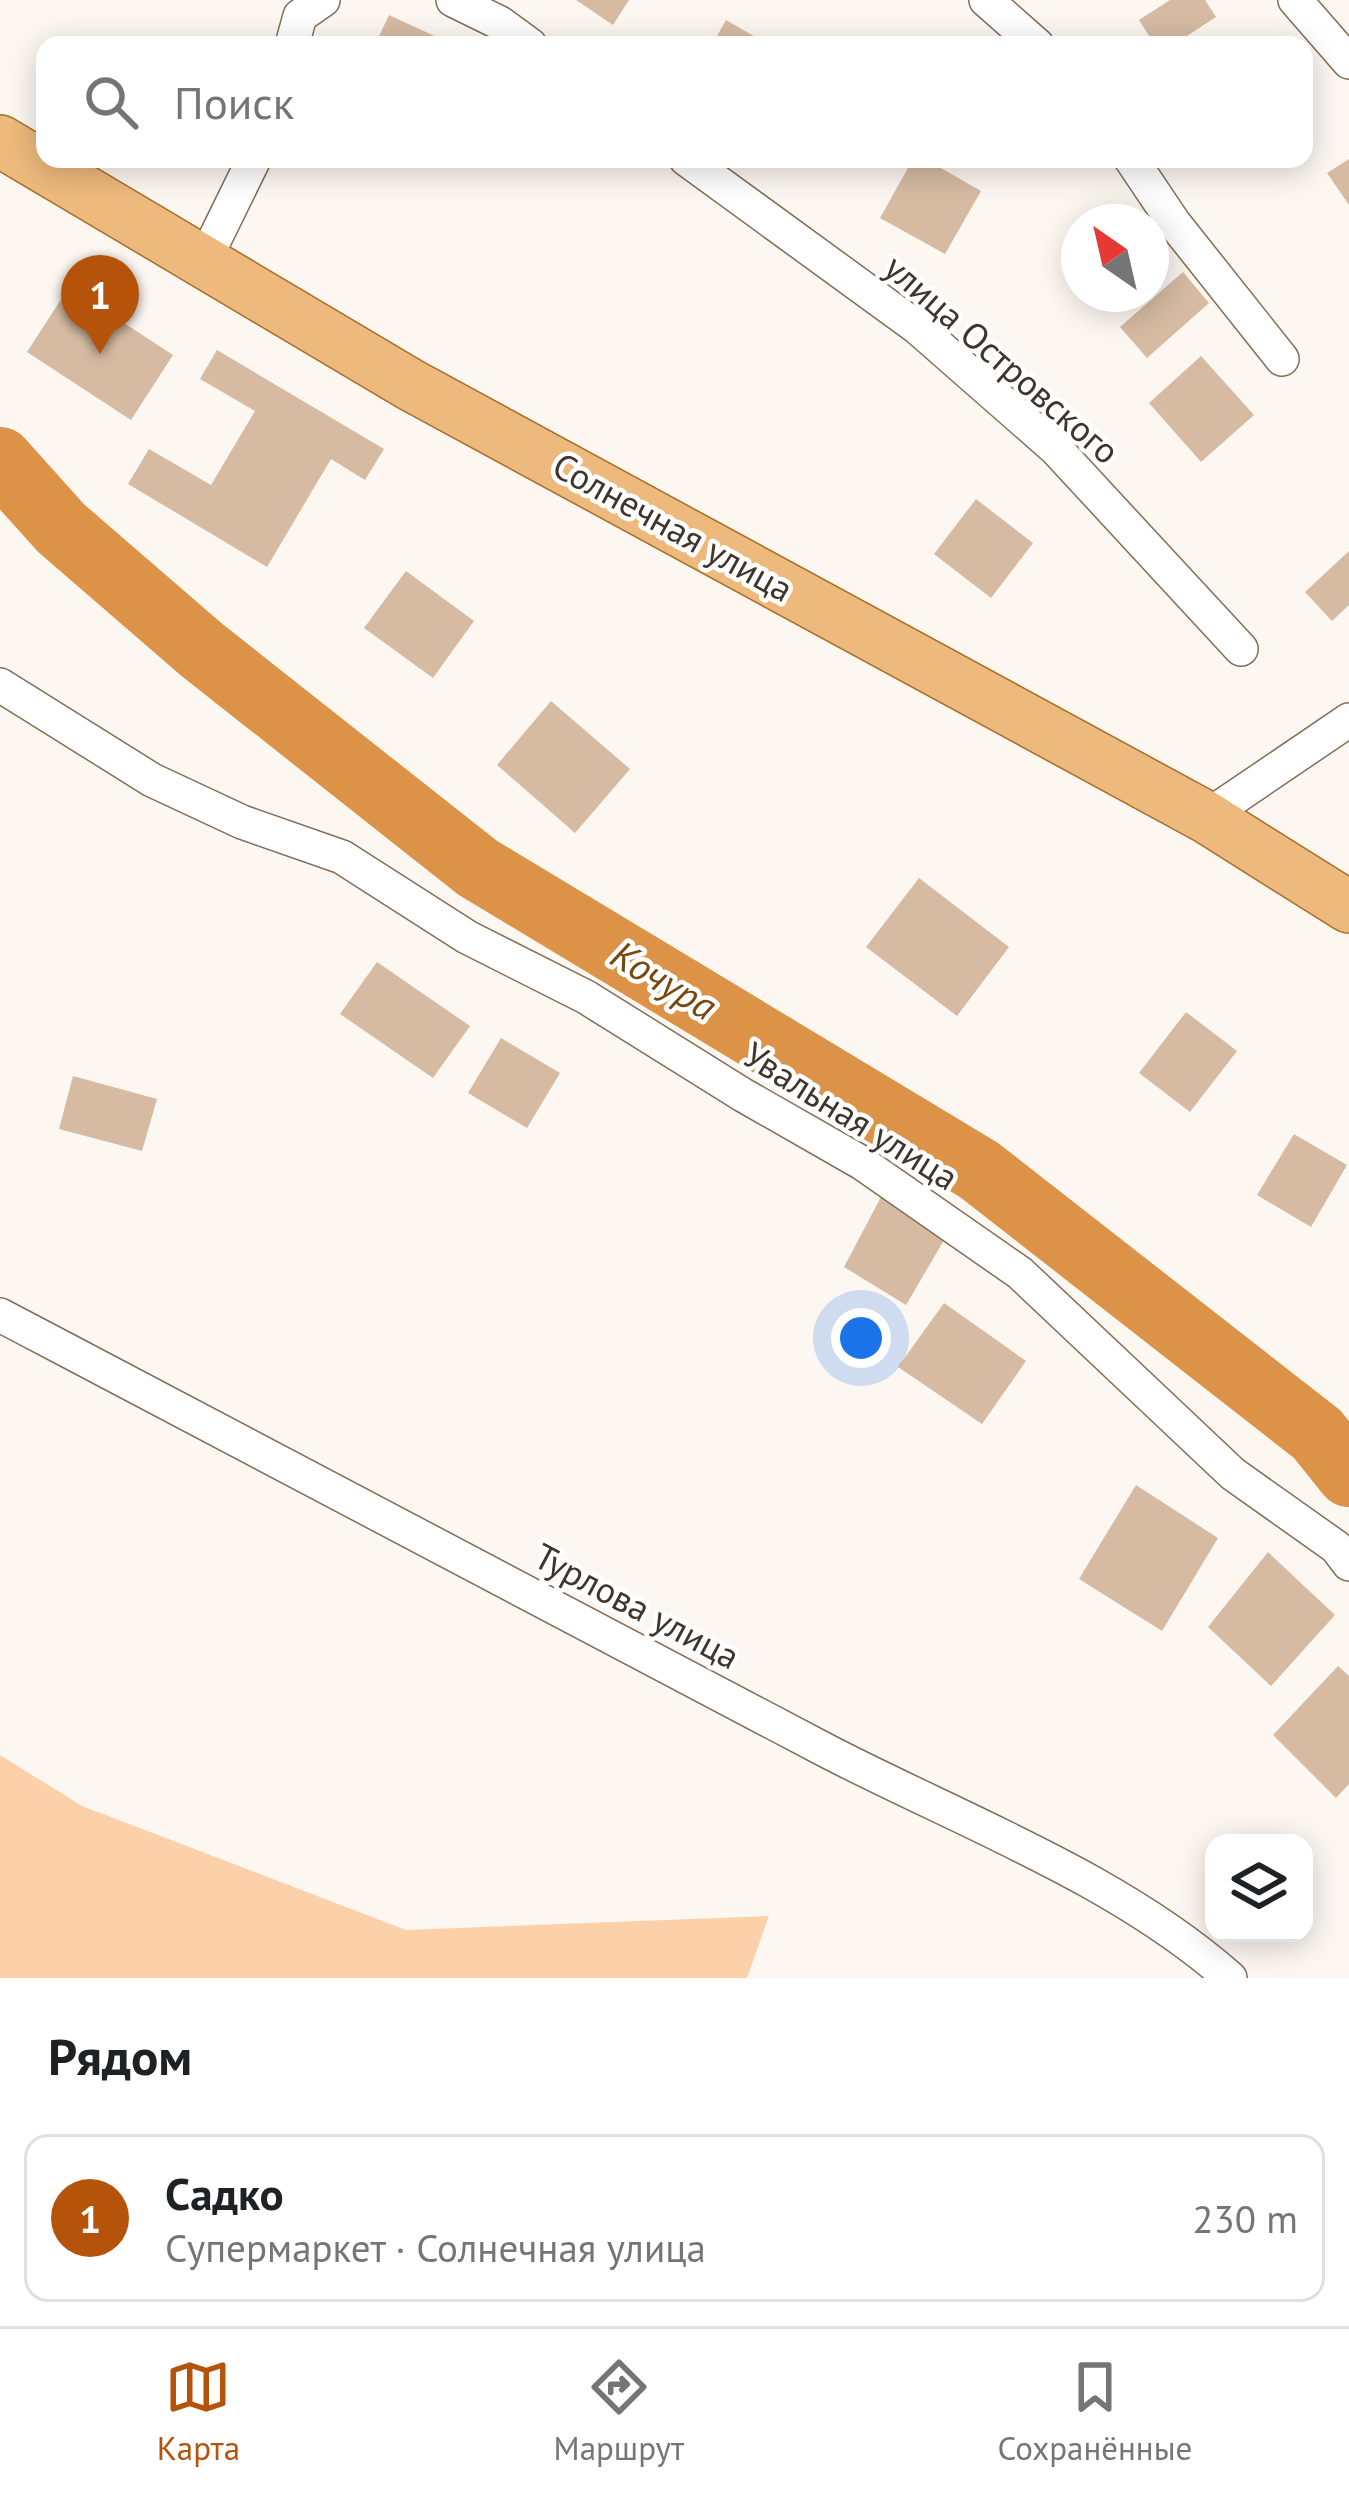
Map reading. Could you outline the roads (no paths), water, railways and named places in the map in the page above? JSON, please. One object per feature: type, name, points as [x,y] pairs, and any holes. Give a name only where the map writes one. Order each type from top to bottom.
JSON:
[{"type":"main road","name":"Солнечная улица","points":[[0,141],[36,162]]},
{"type":"main road","name":"Солнечная улица","points":[[47,168],[411,385],[1205,817],[1349,907]]},
{"type":"street","points":[[294,36],[299,16],[323,0]]},
{"type":"street","points":[[453,0],[518,36]]},
{"type":"street","points":[[986,0],[1027,36]]},
{"type":"street","points":[[1295,0],[1349,62]]},
{"type":"street","points":[[205,260],[250,168]]},
{"type":"street","name":"улица Островского","points":[[698,168],[918,328],[1056,448],[1241,649]]},
{"type":"street","points":[[1137,168],[1174,223],[1282,359]]},
{"type":"street","name":"Увальная улица","points":[[0,685],[152,780],[242,822],[342,857],[467,938],[586,997],[862,1163],[1020,1273],[1233,1474],[1336,1547],[1349,1564]]},
{"type":"street","points":[[1205,817],[1349,720]]},
{"type":"street","name":"Турлова улица","points":[[0,1315],[830,1753],[1039,1856],[1143,1915],[1230,1978]]},
{"type":"waterway","name":"Кочура","points":[[0,460],[61,528],[202,650],[478,868],[979,1170],[1317,1434],[1349,1474]]},
{"type":"place","name":"Садко","points":[[100,354]]}]
